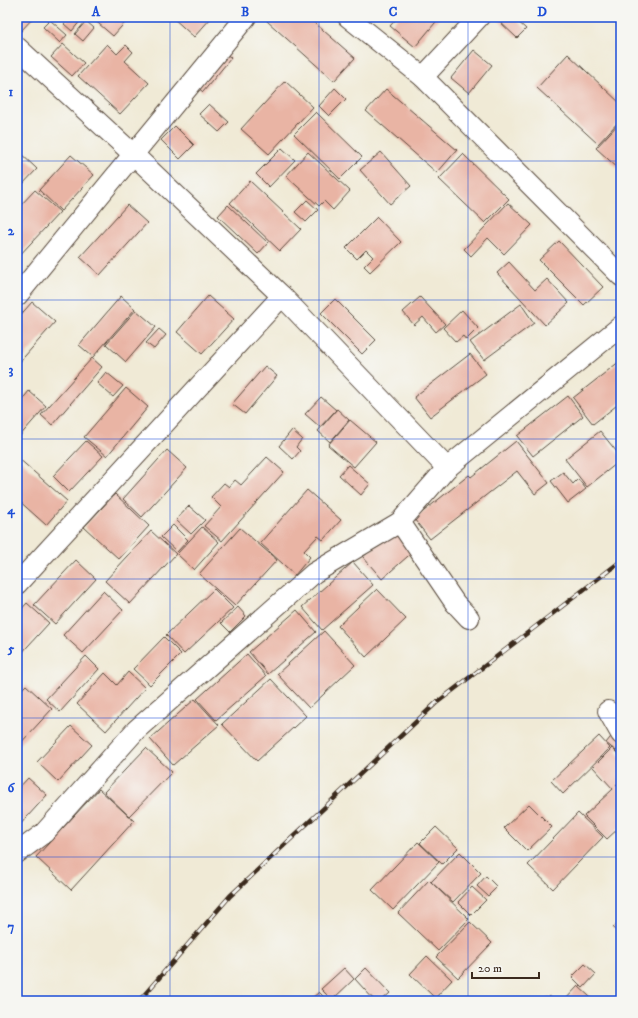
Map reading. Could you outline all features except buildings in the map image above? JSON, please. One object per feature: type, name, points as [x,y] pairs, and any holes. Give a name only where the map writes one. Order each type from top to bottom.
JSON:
[{"type":"street","points":[[17,296],[246,17]]},
{"type":"street","points":[[348,17],[423,77],[621,276]]},
{"type":"street","points":[[423,77],[479,17]]},
{"type":"street","points":[[17,47],[134,155],[282,296],[447,468]]},
{"type":"street","points":[[17,584],[282,296]]},
{"type":"street","points":[[17,853],[44,833],[136,730],[314,573],[400,522],[447,468],[621,326]]},
{"type":"street","points":[[400,522],[455,603],[469,618]]},
{"type":"street","points":[[608,711],[621,734]]},
{"type":"railway","points":[[139,1001],[230,896],[435,704],[621,561]]}]
